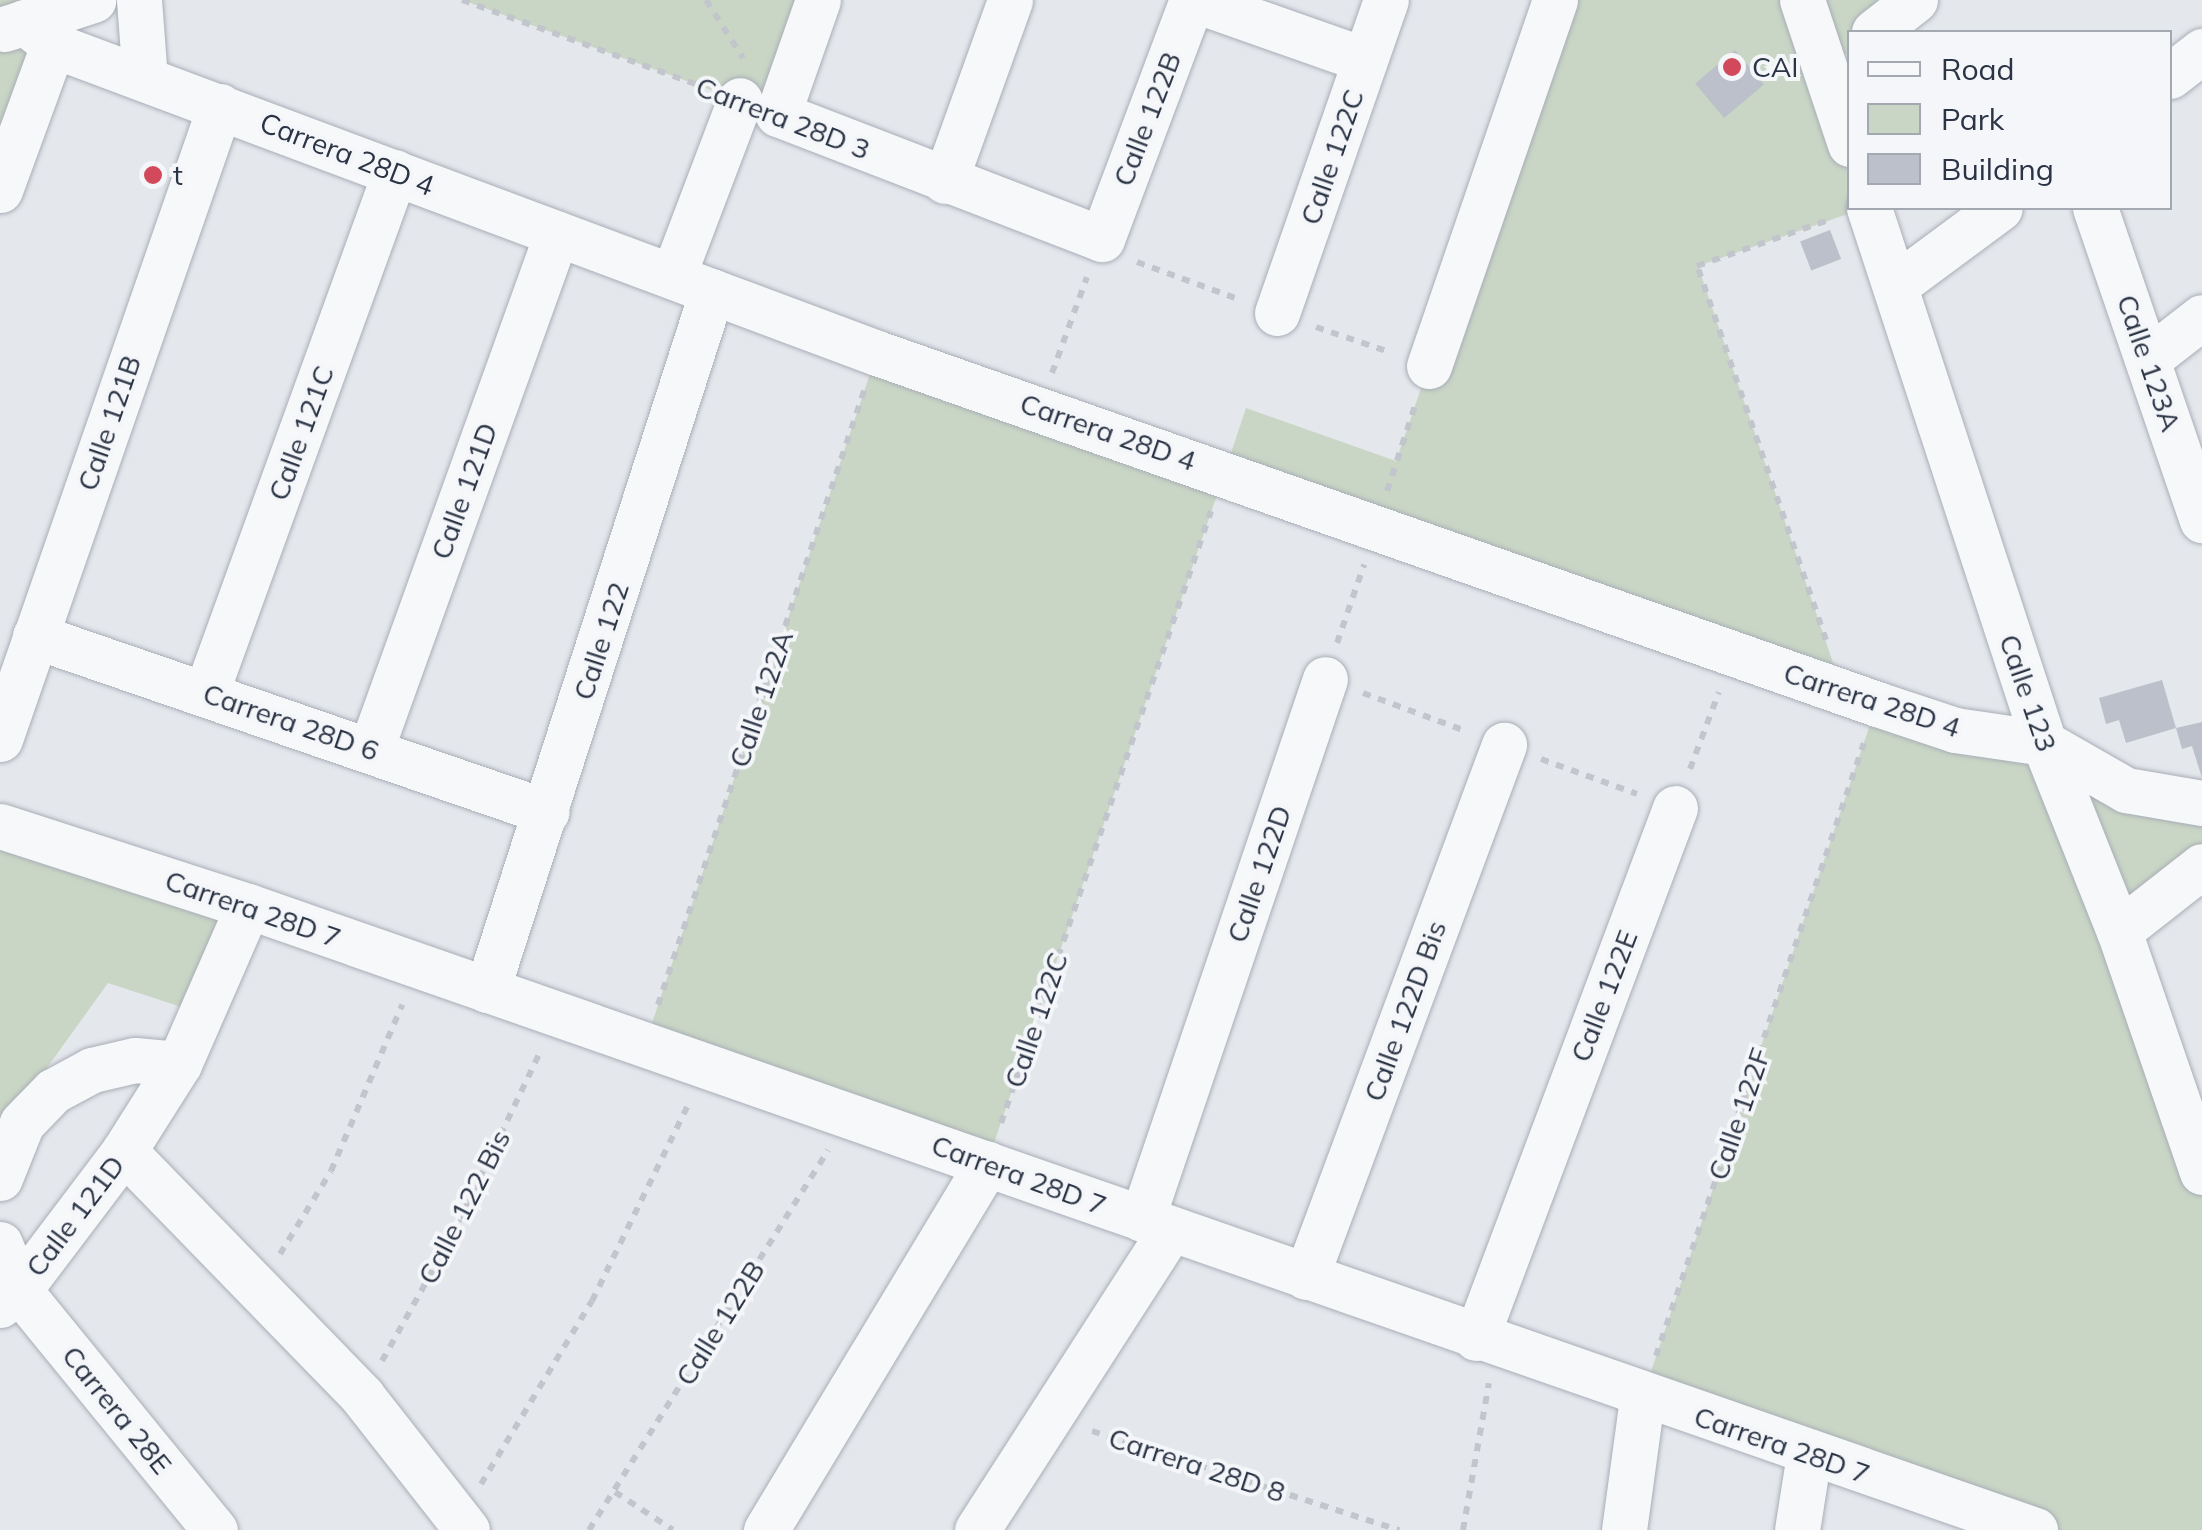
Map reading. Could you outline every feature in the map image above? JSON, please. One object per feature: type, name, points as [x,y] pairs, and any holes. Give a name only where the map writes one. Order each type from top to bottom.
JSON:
[{"type":"street","points":[[0,190],[26,32],[93,0]]},
{"type":"street","points":[[139,0],[145,79]]},
{"type":"street","name":"Calle 122","points":[[487,990],[547,812],[693,284],[759,107],[818,0]]},
{"type":"street","points":[[945,181],[1010,0]]},
{"type":"street","points":[[1194,0],[1365,60]]},
{"type":"street","name":"Calle 122B","points":[[1097,252],[1194,0]]},
{"type":"street","name":"Calle 122C","points":[[1277,313],[1386,0]]},
{"type":"street","points":[[1430,366],[1555,0]]},
{"type":"street","points":[[1802,0],[1838,61],[1847,123]]},
{"type":"street","points":[[1877,30],[1915,0]]},
{"type":"street","name":"Carrera 28D 4","points":[[26,32],[877,353],[1955,730],[2044,742],[2126,790],[2202,804]]},
{"type":"street","points":[[2172,74],[2202,50]]},
{"type":"street","name":"Calle 121B","points":[[0,740],[220,106]]},
{"type":"street","name":"Carrera 28D 3","points":[[759,107],[945,181],[1097,252]]},
{"type":"street","name":"Calle 121C","points":[[206,693],[396,172]]},
{"type":"street","points":[[1896,286],[1997,210]]},
{"type":"street","name":"Calle 123A","points":[[2096,210],[2202,520]]},
{"type":"street","name":"Calle 123","points":[[1858,211],[1896,286],[2044,742],[2119,931],[2202,1172]]},
{"type":"street","name":"Calle 121D","points":[[370,749],[557,233]]},
{"type":"street","points":[[2148,359],[2202,317]]},
{"type":"street","name":"Carrera 28D 6","points":[[35,636],[547,812]]},
{"type":"street","name":"Calle 122D","points":[[977,1530],[1052,1418],[1156,1224],[1326,679]]},
{"type":"street","name":"Calle 122D Bis","points":[[1306,1278],[1504,745]]},
{"type":"street","name":"Calle 122E","points":[[1486,1342],[1675,808]]},
{"type":"street","name":"Carrera 28D 7","points":[[0,826],[248,906],[987,1163],[1642,1398],[2035,1530]]},
{"type":"street","points":[[2119,931],[2202,866]]},
{"type":"street","name":"Calle 121D","points":[[10,1298],[124,1150],[180,1064],[248,906]]},
{"type":"street","points":[[0,1178],[22,1123],[54,1092],[92,1070],[121,1064],[180,1064]]},
{"type":"street","points":[[124,1150],[362,1396],[463,1525]]},
{"type":"street","points":[[766,1530],[987,1163]]},
{"type":"street","name":"Carrera 28E","points":[[0,1244],[10,1298],[215,1530]]},
{"type":"street","points":[[1624,1530],[1642,1398]]},
{"type":"street","points":[[1797,1530],[1809,1454]]},
{"type":"path","name":"Carrera 28D 3","points":[[462,0],[759,107]]},
{"type":"path","points":[[1858,211],[1697,266],[1860,698]]},
{"type":"path","points":[[1039,408],[1097,252]]},
{"type":"path","name":"Calle 122A","points":[[646,1044],[877,353]]},
{"type":"path","points":[[1396,461],[1430,366]]},
{"type":"path","name":"Calle 122C","points":[[987,1163],[1225,472]]},
{"type":"path","points":[[1326,679],[1376,528]]},
{"type":"path","points":[[1675,808],[1733,654]]},
{"type":"path","name":"Calle 122F","points":[[1642,1398],[1860,698]]},
{"type":"path","points":[[259,1289],[331,1171],[419,966]]},
{"type":"path","name":"Calle 122 Bis","points":[[362,1396],[452,1236],[558,1014]]},
{"type":"path","points":[[463,1525],[592,1301],[708,1066]]},
{"type":"path","name":"Calle 122B","points":[[589,1530],[850,1115]]},
{"type":"path","points":[[1464,1530],[1486,1342]]},
{"type":"path","name":"Carrera 28D 8","points":[[1052,1418],[1399,1530]]},
{"type":"path","points":[[615,1492],[674,1530]]},
{"type":"green space","points":[[0,0],[93,0],[53,45],[0,190]]},
{"type":"green space","points":[[462,0],[818,0],[778,114]]},
{"type":"green space","points":[[1555,0],[1915,0],[1877,30],[1847,30],[1847,54],[1826,70],[1847,138],[1847,210],[1859,210],[1698,266],[1843,692],[1225,472],[987,1163],[645,1044],[877,353],[1225,471],[1246,408],[1396,461]]},
{"type":"green space","points":[[1877,704],[2202,803],[2202,866],[2119,932],[2202,1106],[2202,1530],[2035,1530],[1642,1398]]},
{"type":"green space","points":[[0,826],[248,906],[206,1015],[108,983],[0,1133]]},
{"type":"building","name":"CAI","points":[[1735,50],[1764,84],[1724,118],[1695,83]]},
{"type":"building","points":[[1830,230],[1841,259],[1811,270],[1800,241]]},
{"type":"building","points":[[2162,680],[2176,728],[2126,743],[2119,720],[2106,724],[2099,698]]},
{"type":"building","points":[[2202,722],[2202,778],[2192,746],[2182,749],[2176,728]]},
{"type":"place","name":"CAI","points":[[1732,67]]},
{"type":"place","name":"t","points":[[153,175]]}]
